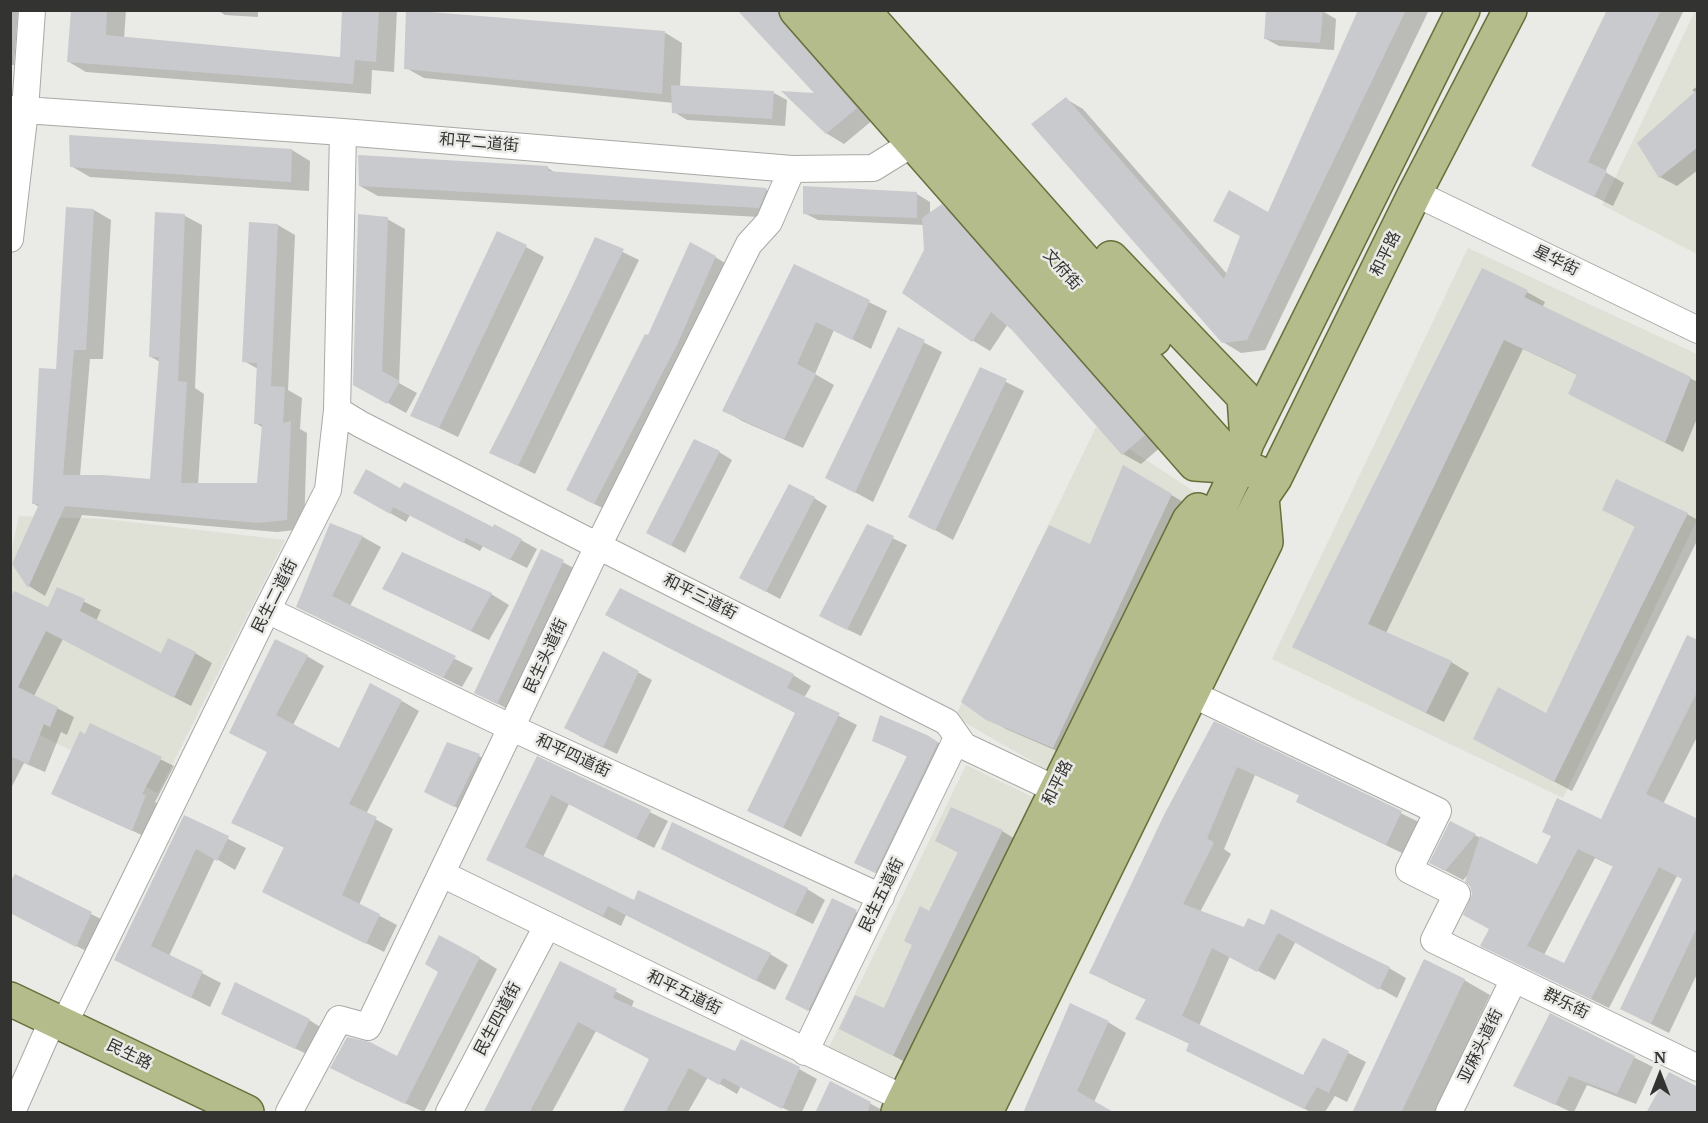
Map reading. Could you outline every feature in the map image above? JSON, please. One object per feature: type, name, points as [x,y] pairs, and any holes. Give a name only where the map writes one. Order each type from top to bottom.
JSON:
[{"type":"main road","points":[[796,10],[925,137]]},
{"type":"main road","name":"文府街","points":[[831,10],[925,137],[1243,455]]},
{"type":"main road","name":"文府街","points":[[863,10],[1269,487]]},
{"type":"main road","points":[[888,10],[1036,179],[1244,397],[1243,455]]},
{"type":"main road","name":"和平路","points":[[922,1109],[1090,781],[1243,455],[1463,10]]},
{"type":"main road","name":"和平路","points":[[922,1109],[1088,838],[1269,487],[1415,193],[1510,10]]},
{"type":"main road","name":"和平路","points":[[922,1109],[1055,789],[1189,520],[1243,455]]},
{"type":"main road","points":[[986,1113],[1266,543],[1269,487]]},
{"type":"main road","points":[[1145,665],[1151,596]]},
{"type":"main road","points":[[1192,694],[1197,624]]},
{"type":"main road","name":"民生路","points":[[10,999],[196,1113]]},
{"type":"main road","name":"民生路","points":[[10,1021],[54,1027],[247,1113]]},
{"type":"street","points":[[10,239],[18,110],[32,10]]},
{"type":"street","name":"和平二道街","points":[[18,110],[343,132],[792,169],[873,168],[925,137]]},
{"type":"street","name":"民生二道街","points":[[12,1113],[328,490],[337,410],[343,132]]},
{"type":"street","name":"民生头道街","points":[[289,1113],[339,1019],[368,1026],[598,546],[749,244],[769,222],[792,169]]},
{"type":"street","name":"星华街","points":[[1415,193],[1698,330]]},
{"type":"street","name":"和平三道街","points":[[337,410],[598,546],[947,722],[964,746],[1055,789]]},
{"type":"street","name":"和平四道街","points":[[267,610],[512,728],[881,897]]},
{"type":"street","name":"群乐街","points":[[1192,694],[1438,811],[1409,870],[1457,894],[1434,940],[1698,1068]]},
{"type":"street","name":"民生五道街","points":[[805,1052],[957,738]]},
{"type":"street","name":"和平五道街","points":[[442,874],[922,1109]]},
{"type":"street","name":"民生四道街","points":[[449,1113],[547,926]]},
{"type":"street","name":"亚麻头道街","points":[[1449,1113],[1514,979]]},
{"type":"shaded area","points":[[1697,11],[1697,254],[1602,205]]},
{"type":"shaded area","points":[[1468,248],[1697,354],[1697,520],[1563,798],[1272,659]]},
{"type":"shaded area","points":[[1096,427],[1195,492],[1049,771],[955,717]]},
{"type":"shaded area","points":[[19,516],[106,519],[285,540],[158,793],[11,721],[10,557]]},
{"type":"shaded area","points":[[966,765],[1041,801],[903,1085],[828,1049]]},
{"type":"building","points":[[71,10],[107,10],[106,35],[340,57],[342,10],[379,10],[376,62],[355,60],[353,84],[67,62]]},
{"type":"building","points":[[406,10],[665,31],[662,94],[404,69]]},
{"type":"building","points":[[737,10],[778,10],[782,22],[857,108],[826,134],[781,91],[814,93]]},
{"type":"building","points":[[1266,10],[1323,10],[1320,43],[1264,39]]},
{"type":"building","points":[[1358,10],[1406,10],[1247,340],[1222,343],[1031,124],[1066,97],[1224,279],[1240,236],[1213,221],[1229,190],[1268,212]]},
{"type":"building","points":[[1607,10],[1661,10],[1588,162],[1607,171],[1594,197],[1531,166]]},
{"type":"building","points":[[671,85],[774,91],[772,119],[672,113]]},
{"type":"building","points":[[1698,89],[1698,147],[1659,178],[1637,143]]},
{"type":"building","points":[[69,135],[292,149],[291,182],[70,167]]},
{"type":"building","points":[[358,155],[548,166],[548,171],[767,188],[759,208],[359,186]]},
{"type":"building","points":[[803,186],[917,192],[917,218],[803,214]]},
{"type":"building","points":[[942,204],[1145,435],[1122,455],[1012,330],[991,312],[972,342],[902,293],[924,250],[922,218]]},
{"type":"building","points":[[66,207],[94,209],[86,350],[74,350],[63,475],[103,475],[150,479],[159,357],[149,357],[155,212],[185,214],[178,381],[187,382],[181,483],[257,483],[262,424],[254,424],[257,363],[242,362],[249,222],[278,224],[271,386],[285,387],[283,423],[291,421],[287,520],[258,523],[65,506],[28,588],[12,564],[39,504],[32,504],[39,368],[56,369]]},
{"type":"building","points":[[358,214],[388,217],[382,371],[400,381],[387,404],[353,385]]},
{"type":"building","points":[[497,231],[527,245],[439,428],[410,416]]},
{"type":"building","points":[[595,237],[624,249],[518,466],[489,453],[551,333]]},
{"type":"building","points":[[690,242],[716,256],[677,345],[594,504],[566,490],[645,334],[648,335]]},
{"type":"building","points":[[794,264],[870,300],[852,340],[816,322],[797,364],[816,374],[784,439],[722,411]]},
{"type":"building","points":[[1482,268],[1528,290],[1524,297],[1691,377],[1665,443],[1568,394],[1577,374],[1504,340],[1368,624],[1452,661],[1426,713],[1292,647]]},
{"type":"building","points":[[898,327],[925,340],[855,493],[825,478]]},
{"type":"building","points":[[980,367],[1007,379],[935,531],[908,517]]},
{"type":"building","points":[[694,439],[720,451],[671,546],[646,533]]},
{"type":"building","points":[[1123,465],[1172,494],[1053,748],[986,720],[961,702],[1049,525],[1090,544]]},
{"type":"building","points":[[366,469],[400,488],[404,482],[493,527],[494,524],[522,539],[510,560],[466,538],[463,543],[393,507],[390,514],[353,493]]},
{"type":"building","points":[[1616,479],[1688,513],[1554,782],[1473,739],[1498,687],[1546,713],[1635,526],[1602,510]]},
{"type":"building","points":[[789,484],[815,497],[766,592],[739,578]]},
{"type":"building","points":[[330,523],[363,536],[332,596],[456,656],[443,678],[296,607]]},
{"type":"building","points":[[867,524],[894,536],[847,630],[819,616]]},
{"type":"building","points":[[541,549],[564,560],[497,704],[474,693]]},
{"type":"building","points":[[402,552],[492,593],[471,631],[382,589]]},
{"type":"building","points":[[57,587],[85,599],[80,611],[161,653],[168,638],[196,652],[174,698],[46,631],[18,687],[58,707],[50,727],[44,724],[28,764],[10,756],[10,598],[14,591],[48,607]]},
{"type":"building","points":[[620,588],[794,674],[787,688],[840,713],[783,828],[747,811],[795,713],[605,615]]},
{"type":"building","points":[[1687,635],[1698,640],[1698,690],[1646,794],[1698,819],[1698,925],[1651,1024],[1620,1009],[1682,879],[1659,867],[1591,999],[1480,946],[1489,929],[1463,915],[1472,894],[1470,886],[1465,882],[1480,836],[1537,864],[1551,836],[1542,832],[1557,798],[1601,819]],"holes":[[[1578,849],[1613,866],[1564,963],[1527,946]]]},
{"type":"building","points":[[275,639],[308,655],[276,715],[339,748],[370,683],[402,700],[349,804],[377,817],[342,895],[380,914],[366,944],[262,892],[284,847],[231,823],[267,752],[229,733]]},
{"type":"building","points":[[603,651],[639,671],[603,748],[564,728]]},
{"type":"building","points":[[880,715],[938,742],[875,873],[854,863],[907,756],[872,741]]},
{"type":"building","points":[[1214,721],[1402,811],[1386,845],[1296,802],[1299,795],[1237,767],[1207,838],[1214,843],[1183,904],[1244,927],[1248,918],[1264,925],[1271,909],[1390,967],[1379,990],[1278,933],[1257,972],[1212,948],[1182,1016],[1303,1075],[1323,1038],[1349,1051],[1329,1093],[1317,1087],[1304,1109],[1186,1051],[1189,1043],[1135,1019],[1146,999],[1089,973],[1164,815]]},
{"type":"building","points":[[90,723],[162,757],[142,794],[146,795],[132,831],[51,794],[80,731],[85,734]]},
{"type":"building","points":[[447,742],[480,754],[454,807],[424,792]]},
{"type":"building","points":[[537,756],[651,810],[636,839],[551,795],[525,847],[634,900],[638,890],[771,953],[756,981],[608,906],[603,916],[486,860]]},
{"type":"building","points":[[951,807],[1003,830],[893,1056],[839,1029],[855,995],[884,1008],[912,945],[904,941],[920,906],[929,911],[958,852],[935,841]]},
{"type":"building","points":[[184,815],[229,836],[217,861],[196,849],[151,946],[203,971],[191,998],[114,960]]},
{"type":"building","points":[[1450,821],[1476,834],[1445,871],[1429,863]]},
{"type":"building","points":[[672,822],[808,888],[795,915],[661,849]]},
{"type":"building","points":[[15,874],[92,912],[76,947],[10,913],[10,882]]},
{"type":"building","points":[[832,898],[857,910],[808,1011],[785,999]]},
{"type":"building","points":[[439,935],[480,957],[405,1104],[330,1068],[347,1037],[370,1042],[397,1056],[438,972],[425,964]]},
{"type":"building","points":[[1424,959],[1465,979],[1401,1113],[1352,1113]]},
{"type":"building","points":[[560,961],[617,989],[613,998],[735,1051],[741,1039],[800,1067],[782,1109],[723,1078],[719,1085],[689,1068],[665,1113],[622,1113],[649,1059],[578,1022],[529,1113],[483,1113]]},
{"type":"building","points":[[235,982],[310,1019],[295,1049],[221,1014]]},
{"type":"building","points":[[1070,1003],[1109,1021],[1077,1091],[1115,1113],[1023,1113]]},
{"type":"building","points":[[1550,1013],[1635,1056],[1617,1094],[1569,1076],[1555,1105],[1513,1086]]},
{"type":"building","points":[[1669,1072],[1698,1087],[1698,1113],[1646,1113]]},
{"type":"building","points":[[830,1081],[871,1102],[867,1113],[815,1113]]}]
